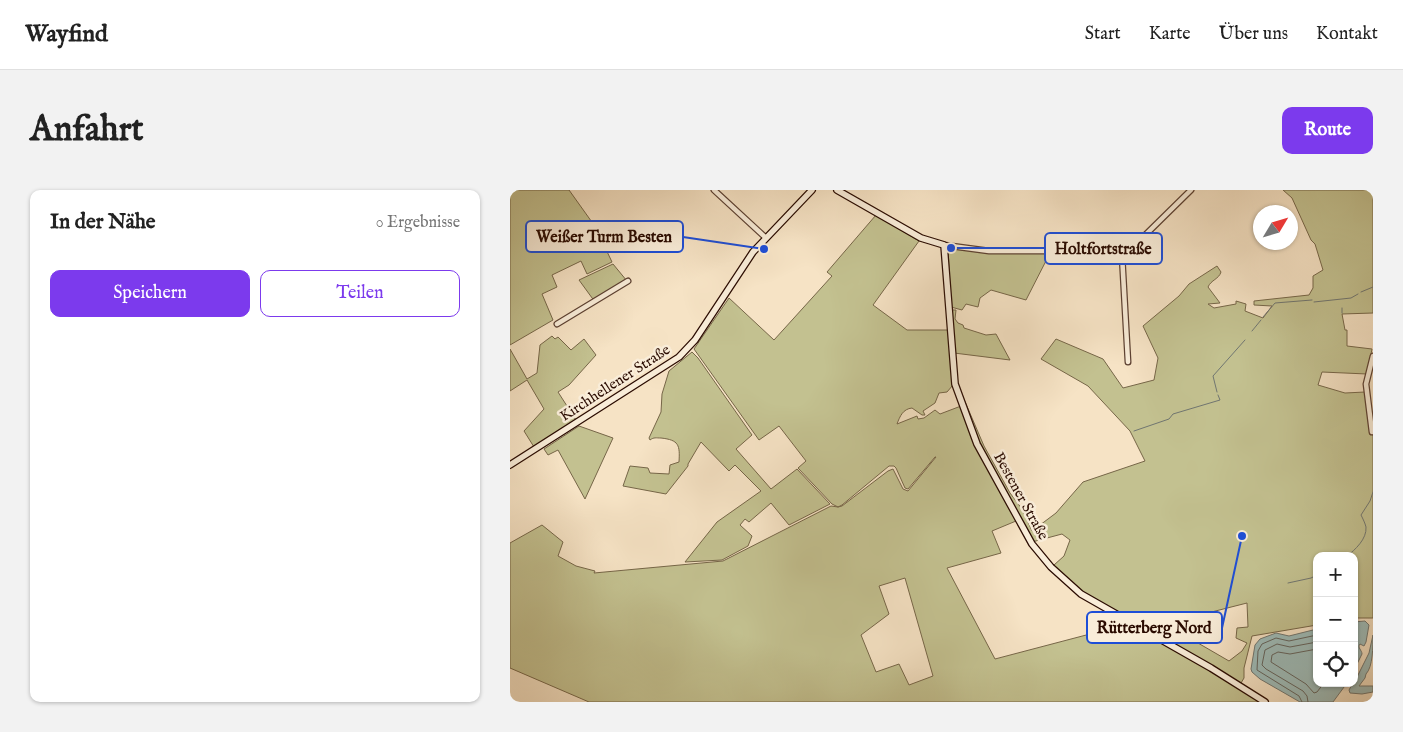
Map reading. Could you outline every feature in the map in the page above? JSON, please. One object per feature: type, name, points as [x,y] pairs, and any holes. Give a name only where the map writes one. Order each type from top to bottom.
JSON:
[{"type":"street","points":[[714,190],[766,238]]},
{"type":"street","name":"Kirchhellener Straße","points":[[510,465],[679,357],[695,340],[753,252],[812,190]]},
{"type":"street","points":[[837,190],[921,238],[944,245],[989,251],[1045,251],[1104,257],[1122,255],[1133,247],[1191,190]]},
{"type":"street","name":"Bestener Straße","points":[[944,245],[955,384],[984,458],[1037,551],[1081,594],[1211,668],[1265,702]]},
{"type":"street","points":[[1122,255],[1128,362]]},
{"type":"street","points":[[557,324],[628,281]]},
{"type":"street","points":[[1372,432],[1366,384],[1373,356]]},
{"type":"shaded area","points":[[510,190],[569,190],[594,225],[601,240],[573,251],[602,241],[612,262],[587,274],[581,261],[552,275],[557,287],[542,294],[553,320],[510,345]]},
{"type":"shaded area","points":[[1283,190],[1373,190],[1373,313],[1342,314],[1345,330],[1347,330],[1347,346],[1372,349],[1367,374],[1322,372],[1318,385],[1345,393],[1365,392],[1370,435],[1372,433],[1373,436],[1373,618],[1358,618],[1358,552],[1313,552],[1313,626],[1252,636],[1244,668],[1244,678],[1241,683],[1089,598],[1066,580],[1054,565],[1064,556],[1070,540],[1062,534],[1032,542],[979,445],[957,383],[984,446],[1010,493],[1022,509],[1032,531],[1056,513],[1083,482],[1145,461],[1130,431],[1088,386],[1041,359],[1056,339],[1103,359],[1123,388],[1154,380],[1158,358],[1143,326],[1179,296],[1189,284],[1217,266],[1221,272],[1208,287],[1220,303],[1208,304],[1214,308],[1236,304],[1236,301],[1246,304],[1245,311],[1263,318],[1272,306],[1254,305],[1254,301],[1309,295],[1313,288],[1313,276],[1323,270],[1315,244],[1311,240],[1298,211],[1298,205],[1295,205],[1292,198]],"holes":[[[1247,603],[1248,627],[1237,628],[1236,638],[1247,643],[1242,651],[1229,661],[1179,632],[1180,620]]]},
{"type":"shaded area","points":[[876,215],[919,241],[873,305],[907,330],[948,330],[953,385],[947,392],[939,393],[935,403],[923,411],[925,415],[912,408],[902,413],[897,424],[917,416],[918,419],[924,418],[935,410],[940,414],[961,406],[981,457],[1016,521],[992,531],[1001,553],[947,568],[995,659],[1128,624],[1224,677],[1263,702],[589,702],[510,668],[510,543],[542,525],[563,542],[558,556],[576,566],[595,571],[594,573],[723,561],[831,506],[838,507],[832,504],[798,468],[806,461],[779,426],[759,440],[694,349],[729,298],[774,340],[832,276],[827,272]],"holes":[[[936,457],[908,491],[903,489],[893,469],[842,506],[838,507],[889,466],[896,468],[905,488],[908,489]],[[905,578],[933,676],[909,685],[899,664],[876,672],[861,635],[889,614],[879,586]]]},
{"type":"shaded area","points":[[948,248],[1050,253],[1026,300],[991,290],[980,298],[978,307],[966,304],[962,310],[951,307]]},
{"type":"shaded area","points":[[613,264],[627,281],[595,302],[579,280]]},
{"type":"shaded area","points":[[951,310],[956,310],[955,319],[964,328],[986,335],[996,334],[1010,360],[954,353]]},
{"type":"shaded area","points":[[552,336],[555,339],[558,337],[571,350],[584,339],[596,355],[569,385],[558,392],[576,420],[534,447],[524,431],[544,409],[527,380],[510,391],[510,349],[527,379],[537,373],[540,345]]},
{"type":"shaded area","points":[[692,352],[752,435],[736,449],[771,489],[797,469],[830,504],[789,525],[771,503],[749,522],[745,519],[740,525],[752,536],[748,546],[722,560],[685,562],[717,522],[761,491],[735,465],[729,471],[701,442],[688,466],[666,494],[623,486],[630,466],[648,468],[650,473],[669,474],[670,465],[679,462],[679,451],[675,442],[661,438],[650,440],[649,438],[661,412],[662,394],[669,371]]},
{"type":"shaded area","points":[[579,426],[613,438],[585,499],[558,450],[548,455],[544,449]]},
{"type":"water","points":[[1365,621],[1369,625],[1364,646],[1359,645],[1362,654],[1358,662],[1358,642],[1358,622]]},
{"type":"water","points":[[1313,630],[1313,687],[1344,687],[1333,702],[1300,702],[1260,679],[1252,672],[1255,645],[1260,639],[1276,633],[1289,636]]},
{"type":"water","points":[[1373,635],[1370,667],[1359,686],[1373,686],[1373,692],[1362,694],[1350,693],[1351,687],[1358,687],[1358,675],[1369,653]]},
{"type":"waterway","points":[[1361,292],[1373,287]]},
{"type":"waterway","points":[[1314,302],[1351,298],[1358,294]]},
{"type":"waterway","points":[[1263,317],[1275,303],[1312,300]]},
{"type":"waterway","points":[[1342,308],[1342,313]]},
{"type":"waterway","points":[[1252,331],[1261,320]]},
{"type":"waterway","points":[[1217,392],[1213,376],[1245,340]]},
{"type":"waterway","points":[[1134,431],[1169,419],[1173,414],[1220,400],[1218,395]]},
{"type":"waterway","points":[[1351,552],[1365,536],[1366,527],[1361,515],[1370,501],[1373,492]]},
{"type":"waterway","points":[[1288,583],[1313,577]]},
{"type":"place","name":"Holtfortstraße","points":[[951,248]]},
{"type":"place","name":"Weißer Turm Besten","points":[[764,249]]},
{"type":"place","name":"Rütterberg Nord","points":[[1242,536]]}]
